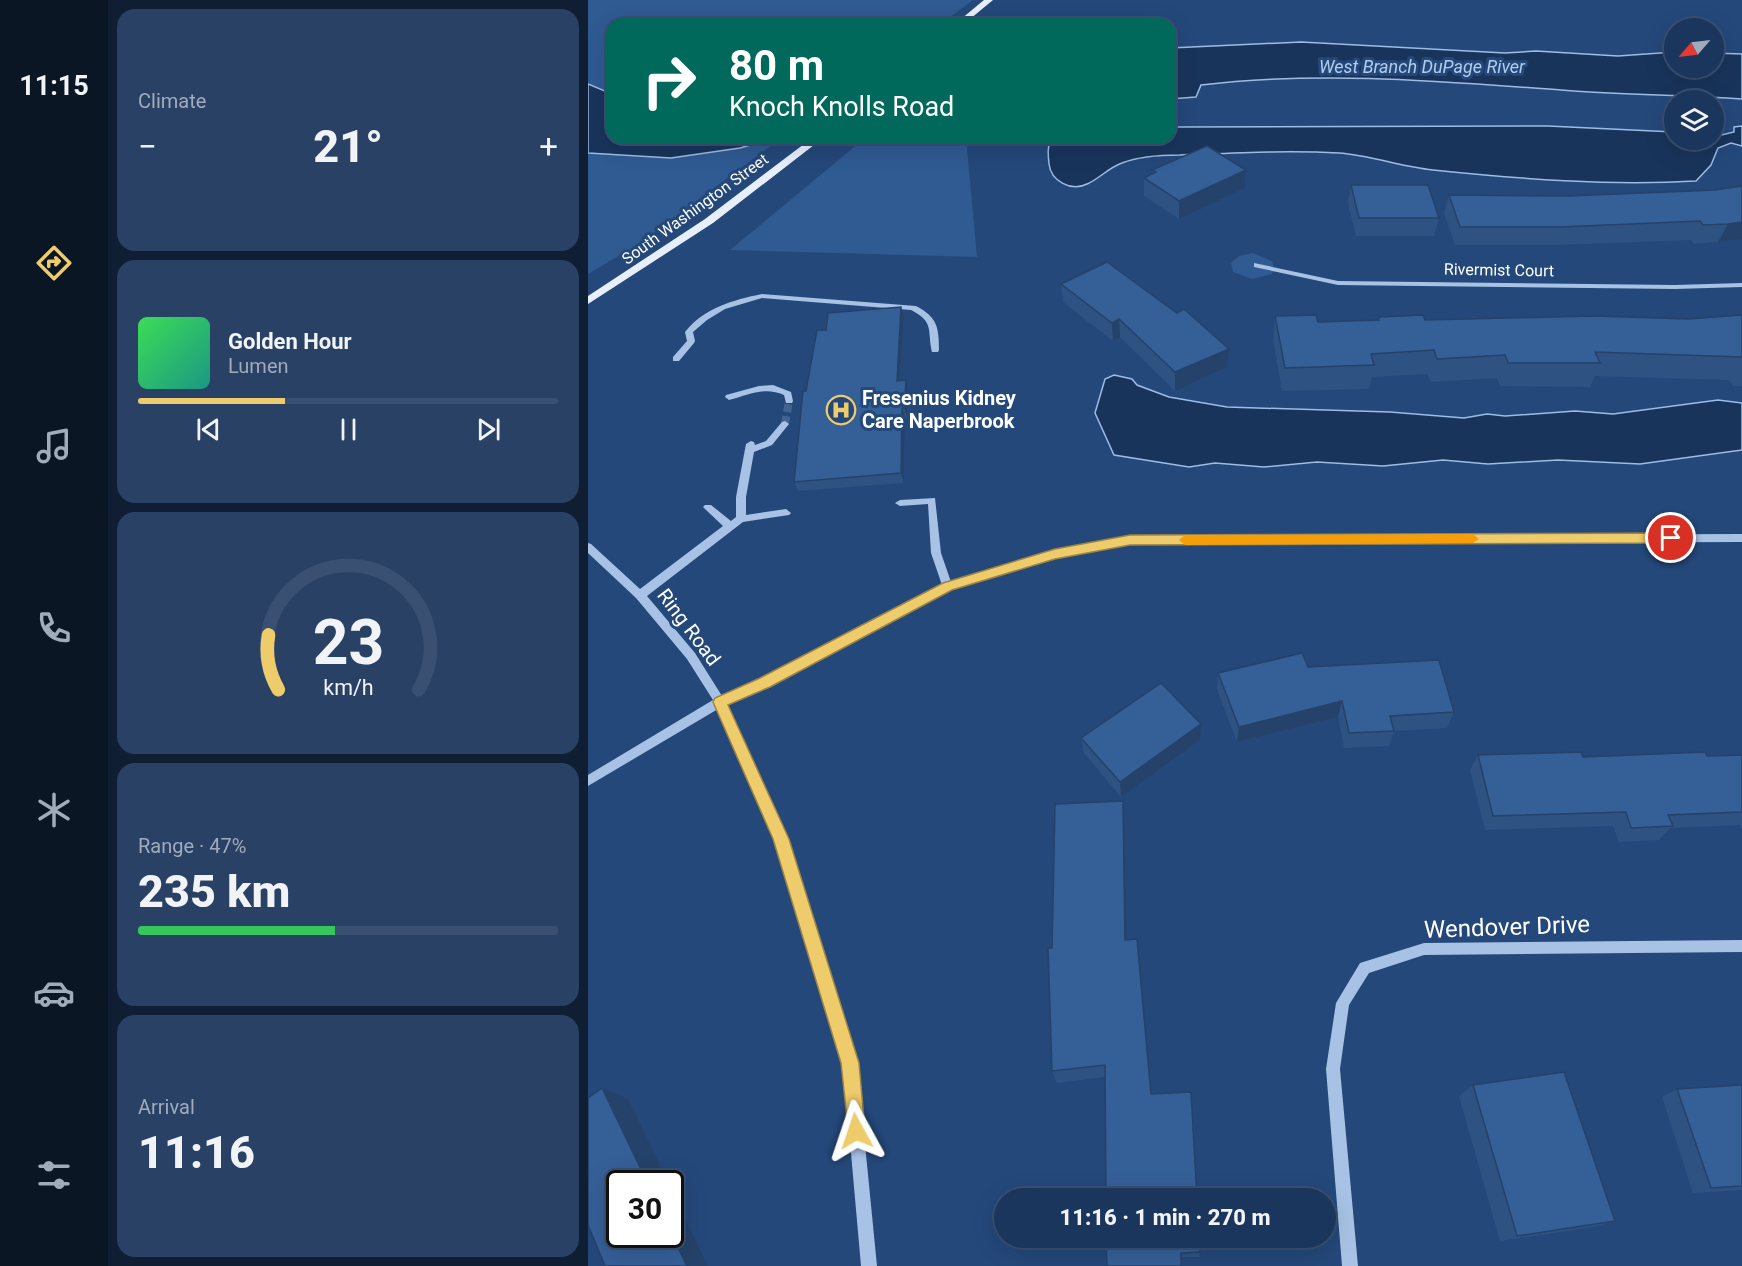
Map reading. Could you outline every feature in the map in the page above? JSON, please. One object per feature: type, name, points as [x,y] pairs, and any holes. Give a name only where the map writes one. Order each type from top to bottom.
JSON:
[{"type":"main road","points":[[966,18],[989,0]]},
{"type":"main road","name":"South Washington Street","points":[[588,301],[709,221],[810,144]]},
{"type":"street","name":"Rivermist Court","points":[[1257,266],[1338,283],[1675,287],[1742,285]]},
{"type":"street","points":[[676,359],[691,342],[689,332],[696,322],[740,300],[762,296],[913,308],[927,315],[935,329],[935,350]]},
{"type":"street","points":[[729,397],[766,386],[777,387],[788,394],[789,402]]},
{"type":"street","points":[[741,519],[741,497],[750,447],[769,443],[784,424]]},
{"type":"street","points":[[900,503],[932,500],[936,553],[948,586]]},
{"type":"street","points":[[708,507],[730,526]]},
{"type":"street","points":[[640,595],[741,519],[786,513]]},
{"type":"street","points":[[588,781],[720,702],[765,683],[948,586],[1055,554],[1130,540],[1742,538]]},
{"type":"street","name":"Ring Road","points":[[588,546],[640,595],[691,656],[720,702],[781,839],[850,1063],[869,1266]]},
{"type":"street","name":"Wendover Drive","points":[[1350,1266],[1333,1070],[1343,1003],[1365,968],[1424,949],[1742,946]]},
{"type":"shaded area","points":[[588,0],[973,0],[949,18],[606,18],[606,92],[588,84]]},
{"type":"shaded area","points":[[754,144],[773,144],[639,244],[588,274],[588,153],[671,158]]},
{"type":"shaded area","points":[[858,144],[967,144],[977,257],[730,250]]},
{"type":"shaded area","points":[[1253,253],[1272,261],[1274,269],[1272,274],[1252,279],[1233,272],[1231,263],[1239,256]]},
{"type":"water","name":"West Branch DuPage River","points":[[1301,42],[1505,53],[1536,51],[1618,56],[1664,53],[1664,78],[1724,78],[1724,53],[1742,54],[1742,99],[1724,98],[1724,90],[1664,90],[1664,95],[1434,81],[1341,78],[1294,78],[1201,85],[1196,97],[1176,99],[1176,48]]},
{"type":"water","points":[[588,84],[606,92],[606,144],[754,144],[671,158],[588,153]]},
{"type":"water","points":[[1548,126],[1664,132],[1664,150],[1717,150],[1711,165],[1696,181],[1663,182],[1564,181],[1499,176],[1421,168],[1351,154],[1279,152],[1143,157],[1117,165],[1091,182],[1075,187],[1058,180],[1051,170],[1048,157],[1050,144],[1176,144],[1176,127]]},
{"type":"water","points":[[1742,126],[1742,146],[1731,143],[1724,146],[1724,134],[1734,132],[1734,127]]},
{"type":"water","points":[[1114,375],[1132,379],[1137,385],[1169,397],[1227,407],[1390,412],[1464,418],[1487,414],[1505,416],[1575,411],[1613,414],[1718,400],[1742,403],[1742,450],[1640,464],[1558,460],[1488,464],[1443,460],[1383,466],[1317,462],[1264,467],[1215,463],[1189,467],[1114,455],[1095,413],[1105,379]]},
{"type":"building","points":[[1207,146],[1246,170],[1179,201],[1144,178],[1156,172],[1152,170]]},
{"type":"building","points":[[1351,185],[1428,185],[1439,218],[1359,218]]},
{"type":"building","points":[[1742,186],[1742,222],[1703,225],[1700,221],[1561,227],[1460,227],[1449,195],[1569,196],[1715,190]]},
{"type":"building","points":[[1107,262],[1177,313],[1184,309],[1229,349],[1175,372],[1119,319],[1112,323],[1061,284]]},
{"type":"building","name":"Fresenius Kidney Care Naperbrook","points":[[901,307],[897,381],[906,380],[904,408],[902,408],[901,473],[794,482],[803,391],[806,391],[817,330],[826,330],[828,313]]},
{"type":"building","points":[[1316,315],[1318,322],[1379,320],[1379,317],[1423,315],[1425,320],[1595,316],[1688,319],[1742,315],[1742,357],[1595,352],[1600,363],[1508,363],[1505,355],[1437,359],[1434,350],[1371,354],[1374,365],[1285,368],[1275,316]]},
{"type":"building","points":[[1302,653],[1308,667],[1439,660],[1454,712],[1390,716],[1394,731],[1349,733],[1342,701],[1239,727],[1218,673]]},
{"type":"building","points":[[1161,683],[1201,724],[1120,782],[1081,738]]},
{"type":"building","points":[[1581,752],[1583,757],[1705,752],[1707,756],[1742,755],[1742,812],[1668,815],[1673,826],[1631,828],[1626,812],[1493,816],[1478,755]]},
{"type":"building","points":[[1123,801],[1125,940],[1137,939],[1151,1094],[1191,1092],[1196,1188],[1106,1188],[1105,1065],[1052,1071],[1048,948],[1052,948],[1055,804]]},
{"type":"building","points":[[1564,1072],[1615,1221],[1517,1236],[1473,1085]]},
{"type":"building","points":[[1742,1085],[1742,1186],[1711,1188],[1677,1089]]},
{"type":"building","points":[[602,1088],[641,1170],[606,1170],[606,1248],[678,1248],[687,1266],[605,1266],[588,1225],[588,1098]]},
{"type":"building","points":[[1106,1248],[1200,1248],[1200,1252],[1181,1253],[1181,1266],[1107,1266]]},
{"type":"tunnel","points":[[785,424],[789,401]]},
{"type":"slow traffic","points":[[1185,540],[1473,539]]},
{"type":"place","name":"Fresenius Kidney Care Naperbrook","points":[[841,410]]},
{"type":"route","points":[[856,1131],[850,1063],[781,839],[720,702],[765,683],[948,586],[1055,554],[1130,540],[1671,538]]}]
